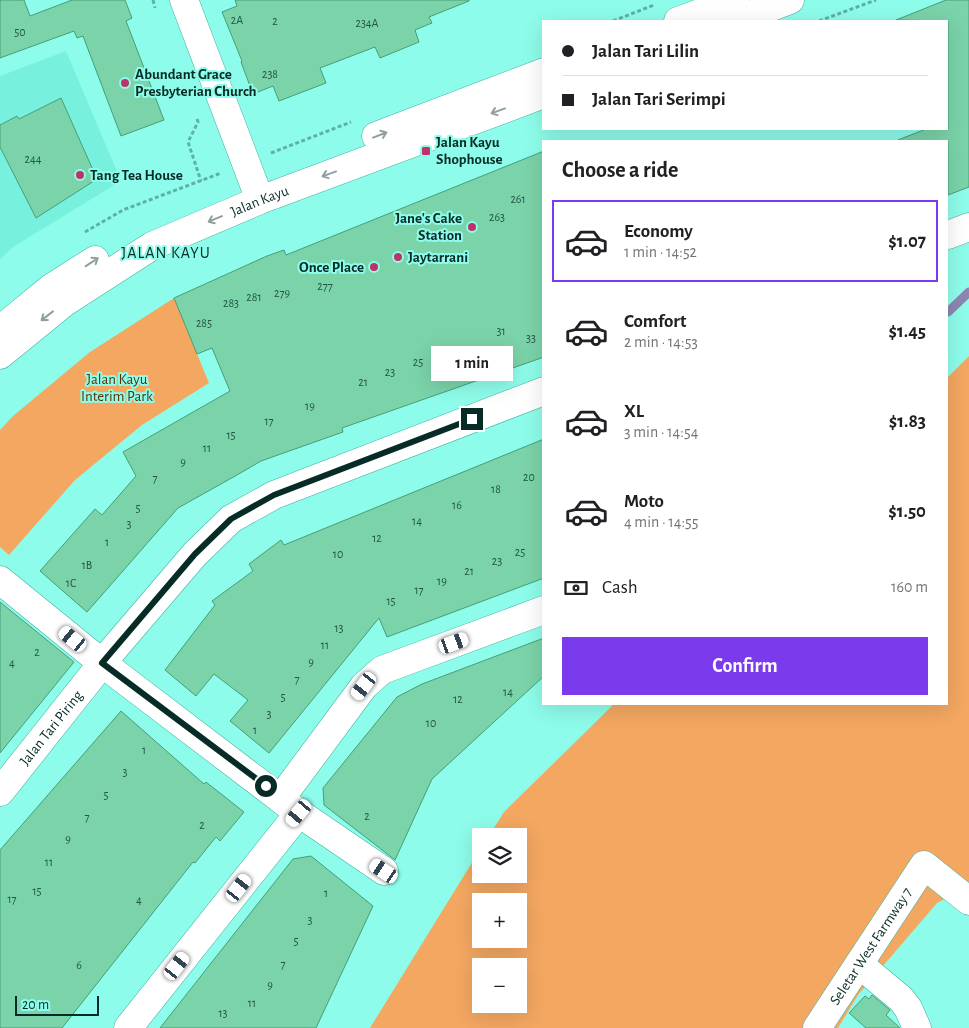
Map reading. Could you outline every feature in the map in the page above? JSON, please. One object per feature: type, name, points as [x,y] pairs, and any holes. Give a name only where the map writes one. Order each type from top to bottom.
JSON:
[{"type":"street","points":[[184,0],[253,182]]},
{"type":"street","points":[[668,12],[736,0]]},
{"type":"street","points":[[737,20],[790,0]]},
{"type":"street","name":"Jalan Kayu","points":[[0,330],[51,288],[141,232],[253,182],[542,73]]},
{"type":"street","name":"Jalan Kayu","points":[[0,355],[66,302],[253,182],[542,95]]},
{"type":"street","points":[[948,235],[969,227]]},
{"type":"street","name":"Jalan Tari Piring","points":[[0,792],[102,663],[195,554],[231,519],[274,495],[542,392]]},
{"type":"street","points":[[0,580],[102,663],[290,805],[384,871]]},
{"type":"street","points":[[128,1028],[290,805],[364,686],[382,670],[542,611]]},
{"type":"street","name":"Seletar West Farmway 7","points":[[817,1028],[924,865],[969,901]]},
{"type":"street","points":[[859,964],[901,999],[908,1008],[917,1028]]},
{"type":"path","points":[[152,0],[156,9]]},
{"type":"path","points":[[822,20],[876,0]]},
{"type":"path","points":[[618,20],[668,12]]},
{"type":"path","points":[[195,113],[198,122],[188,142],[201,181]]},
{"type":"path","points":[[79,236],[123,210],[201,181],[253,182],[357,120]]},
{"type":"shaded area","points":[[66,51],[121,181],[13,247],[0,259],[0,76]]},
{"type":"green space","name":"Jalan Kayu Interim Park","points":[[174,298],[209,383],[142,425],[75,480],[9,555],[0,547],[0,430],[13,416],[90,352]]},
{"type":"green space","points":[[969,356],[969,886],[937,903],[858,995],[838,1028],[370,1028],[472,863],[472,883],[527,883],[527,828],[494,828],[504,812],[613,705],[948,705],[948,377]]},
{"type":"building","name":"Abundant Grace Presbyterian Church","points":[[0,0],[24,0],[30,16],[72,0],[125,0],[132,18],[126,21],[164,120],[121,136],[83,36],[77,38],[74,31],[0,58]]},
{"type":"building","points":[[235,0],[469,1],[429,17],[432,23],[415,30],[419,42],[380,58],[375,47],[320,68],[326,83],[279,101],[273,86],[253,94],[222,12],[237,6]]},
{"type":"building","points":[[946,0],[969,0],[969,187],[948,195],[948,140],[898,140],[923,130],[948,130],[948,20],[896,20]]},
{"type":"building","points":[[61,98],[97,179],[36,218],[0,147],[0,125],[17,116],[19,119]]},
{"type":"building","points":[[542,152],[542,358],[342,428],[343,432],[261,461],[178,508],[87,612],[40,571],[95,509],[102,515],[136,476],[123,452],[230,391],[212,348],[197,354],[174,298],[267,256],[284,250],[286,255]]},
{"type":"building","points":[[542,440],[542,579],[387,637],[379,618],[269,753],[230,721],[248,700],[214,674],[196,696],[165,670],[215,605],[212,601],[253,571],[249,564],[281,540],[284,545]]},
{"type":"building","points":[[0,602],[74,662],[0,753]]},
{"type":"building","points":[[542,639],[542,678],[432,779],[395,860],[324,805],[323,788],[397,697],[422,684]]},
{"type":"building","points":[[121,711],[204,784],[206,782],[244,812],[220,841],[216,837],[195,863],[193,862],[62,1028],[0,1028],[0,850]]},
{"type":"building","points":[[311,856],[373,906],[316,1028],[160,1028],[293,859]]},
{"type":"building","points":[[872,995],[890,1010],[886,1015],[900,1028],[866,1028],[849,1013],[865,996],[869,999]]},
{"type":"waterway","points":[[948,312],[969,292]]},
{"type":"place","name":"Abundant Grace Presbyterian Church","points":[[125,83]]},
{"type":"place","name":"Jalan Kayu Shophouse","points":[[426,151]]},
{"type":"place","name":"Tang Tea House","points":[[80,175]]},
{"type":"place","name":"Jane's Cake Station","points":[[472,227]]},
{"type":"place","name":"Jaytarrani","points":[[398,257]]},
{"type":"place","name":"Once Place","points":[[374,267]]},
{"type":"district","name":"JALAN KAYU","points":[[166,253]]},
{"type":"route","points":[[266,786],[102,663],[195,554],[231,519],[274,495],[472,419]]}]
